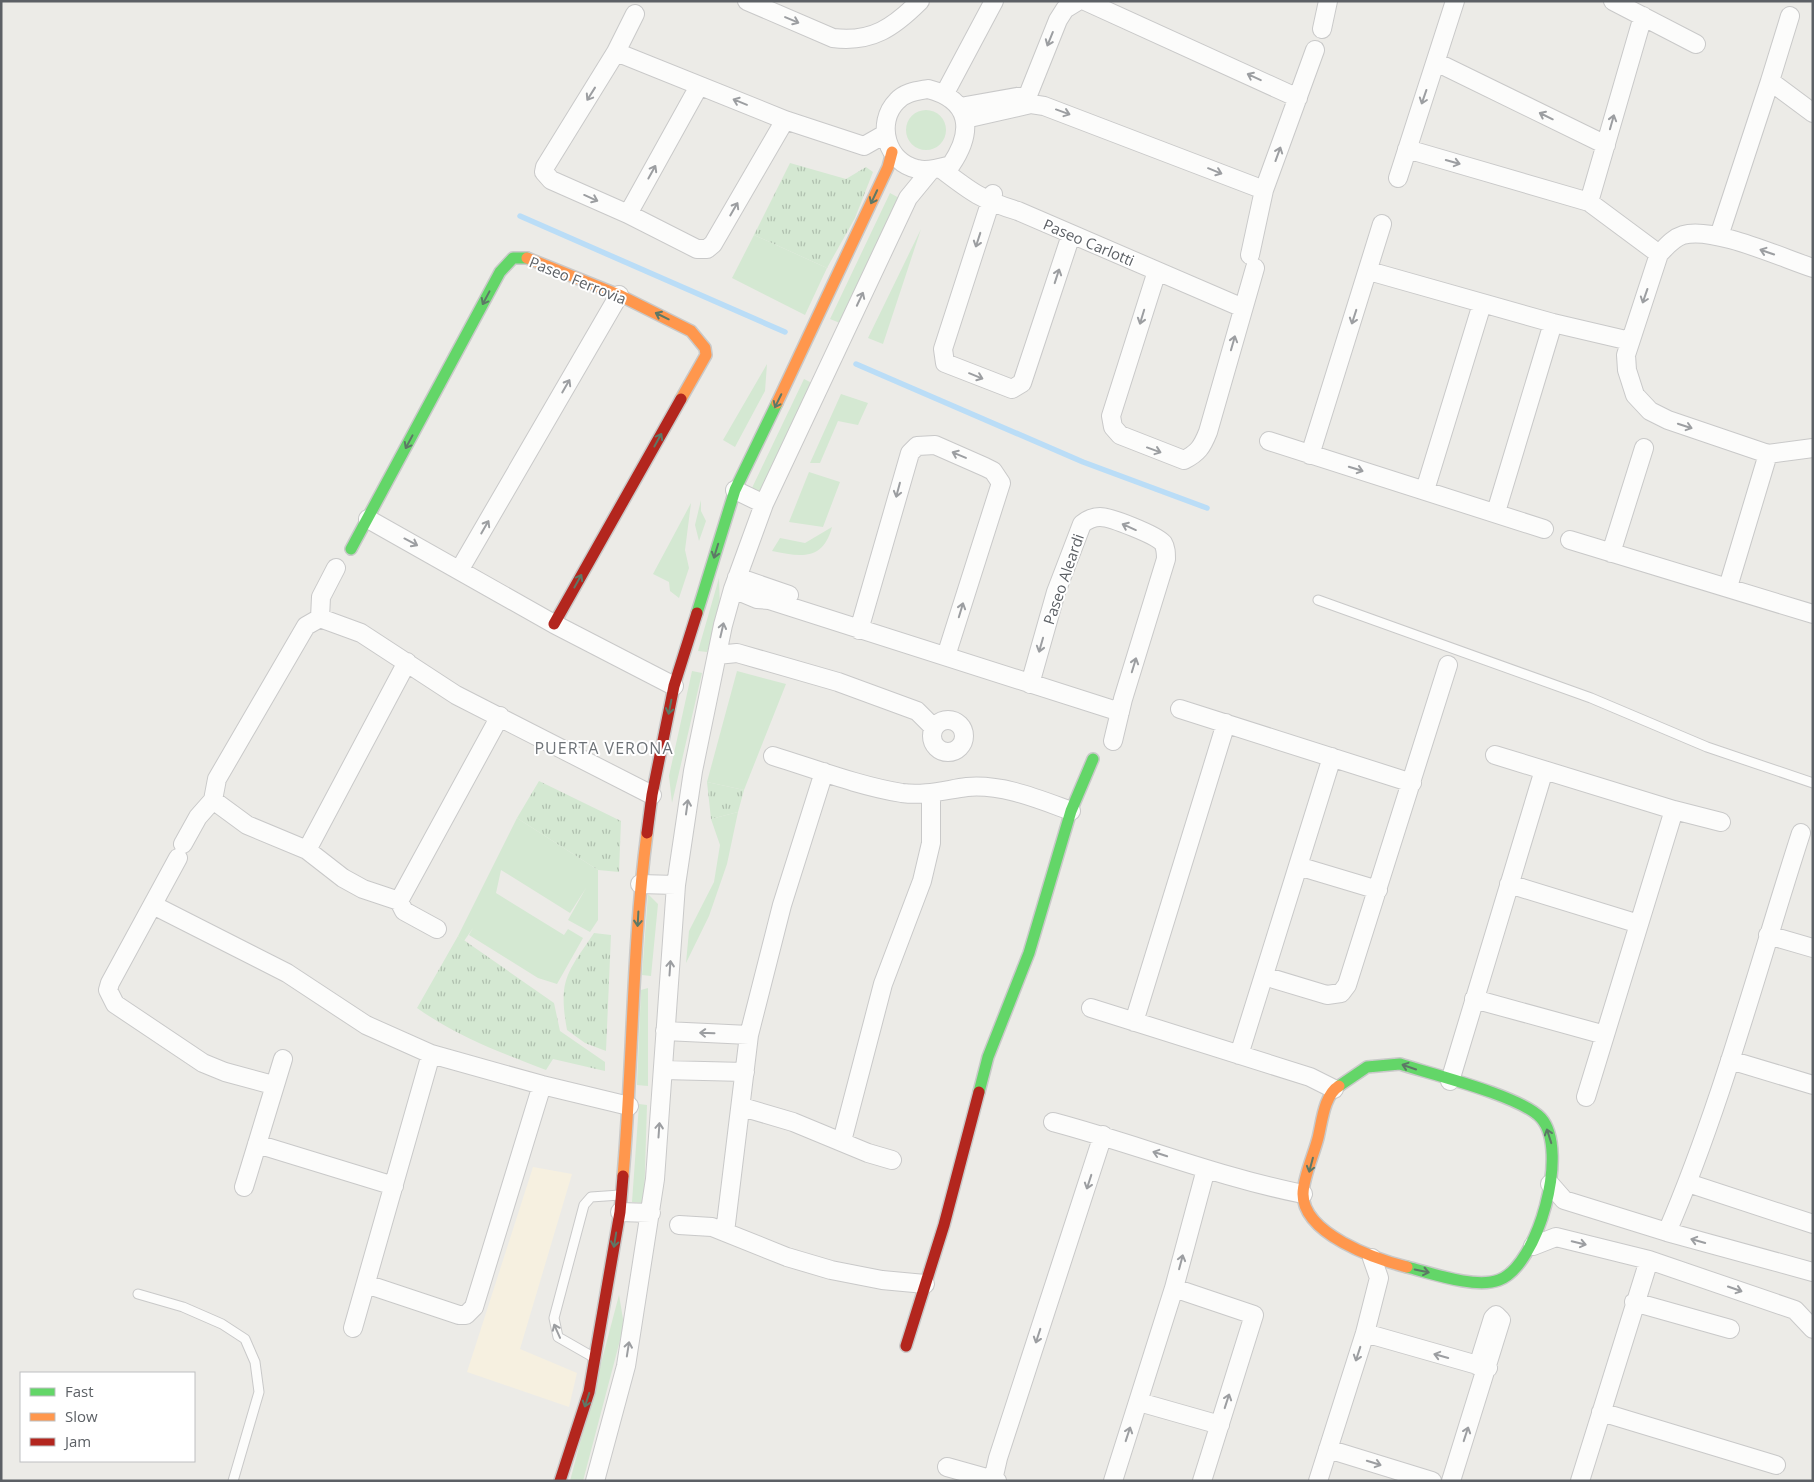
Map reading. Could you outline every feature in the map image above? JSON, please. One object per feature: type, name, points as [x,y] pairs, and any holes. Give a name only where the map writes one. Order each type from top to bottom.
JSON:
[{"type":"street","points":[[747,1],[833,38],[849,40],[863,39],[880,32],[900,21],[920,1]]},
{"type":"street","points":[[945,93],[994,1]]},
{"type":"street","points":[[1030,100],[1058,20],[1065,9],[1078,1]]},
{"type":"street","points":[[1085,1],[1298,98]]},
{"type":"street","points":[[1322,29],[1328,1]]},
{"type":"street","points":[[1398,178],[1455,1]]},
{"type":"street","points":[[1613,1],[1696,44]]},
{"type":"street","points":[[635,14],[616,52],[545,167],[544,172],[551,180],[628,214],[697,249],[711,247],[785,120]]},
{"type":"street","points":[[1589,202],[1643,16]]},
{"type":"street","points":[[1719,236],[1790,16]]},
{"type":"street","points":[[1157,271],[1111,416],[1113,427],[1120,435],[1130,441],[1184,460],[1195,455],[1202,448],[1243,308],[1264,190],[1315,50]]},
{"type":"street","points":[[616,52],[785,120],[864,146],[885,134]]},
{"type":"street","points":[[1436,62],[1606,145]]},
{"type":"street","points":[[1770,81],[1813,113]]},
{"type":"street","points":[[628,214],[700,86]]},
{"type":"street","points":[[595,1481],[626,1366],[651,1213],[656,1179],[676,885],[692,771],[735,583],[764,504],[908,198],[941,167],[966,139],[962,113],[945,93],[928,89],[911,92],[896,101],[887,116],[885,134],[892,152],[902,163],[916,169],[941,167],[975,196],[992,198],[943,357],[945,363],[1012,390],[1022,383],[1071,235]]},
{"type":"street","points":[[962,113],[1030,100],[1058,109],[1264,190]]},
{"type":"street","points":[[1407,149],[1589,202],[1659,254]]},
{"type":"street","points":[[560,1481],[590,1392],[621,1204],[629,1106],[640,884],[652,795],[674,686],[735,490],[813,331],[888,167],[892,152]]},
{"type":"street","name":"Paseo Carlotti","points":[[992,198],[1071,235],[1243,308]]},
{"type":"street","points":[[1310,455],[1369,271],[1382,224]]},
{"type":"street","points":[[1813,268],[1719,236],[1702,233],[1683,235],[1671,242],[1659,254],[1626,355],[1627,370],[1635,395],[1650,411],[1668,420],[1768,454],[1813,448]]},
{"type":"street","name":"Paseo Ferrovia","points":[[350,549],[368,519],[500,272],[513,258],[526,257],[619,295],[691,331],[706,348],[706,355],[554,624]]},
{"type":"street","points":[[1369,271],[1553,323],[1630,340]]},
{"type":"street","points":[[460,569],[619,295]]},
{"type":"street","points":[[1425,490],[1482,304]]},
{"type":"street","points":[[1496,512],[1553,323]]},
{"type":"street","points":[[1269,441],[1496,512],[1544,529]]},
{"type":"street","points":[[861,624],[910,453],[916,446],[935,445],[993,471],[1001,483],[948,651]]},
{"type":"street","points":[[1611,553],[1644,448]]},
{"type":"street","points":[[1728,587],[1768,454]]},
{"type":"street","points":[[735,490],[764,504]]},
{"type":"street","name":"Paseo Aleardi","points":[[1031,679],[1056,592],[1082,524],[1089,519],[1099,517],[1110,519],[1159,540],[1165,547],[1166,553],[1113,741]]},
{"type":"street","points":[[368,519],[460,569],[554,624],[674,686]]},
{"type":"street","points":[[1570,540],[1813,614]]},
{"type":"street","points":[[320,618],[322,597],[336,568]]},
{"type":"street","points":[[735,583],[757,599],[769,600],[861,624],[1031,679],[1122,706]]},
{"type":"street","points":[[273,1085],[225,1072],[203,1063],[182,1051],[115,1004],[108,990],[198,817],[213,800],[218,778],[306,626],[320,618],[361,633],[456,695],[652,795]]},
{"type":"street","points":[[717,655],[737,653],[838,682],[917,711],[934,728]]},
{"type":"street","points":[[306,850],[407,662]]},
{"type":"street","points":[[1264,976],[1327,995],[1341,993],[1351,976],[1448,665]]},
{"type":"street","points":[[1180,709],[1412,783]]},
{"type":"street","points":[[399,901],[500,716]]},
{"type":"street","points":[[1134,1022],[1226,723]]},
{"type":"street","points":[[1495,755],[1674,810],[1721,822]]},
{"type":"street","points":[[773,756],[824,772],[904,793],[931,794],[967,788],[994,788],[1022,794],[1071,810]]},
{"type":"street","points":[[1239,1055],[1332,757]]},
{"type":"street","points":[[906,1346],[954,1189],[988,1057],[1029,954],[1071,810],[1093,759]]},
{"type":"street","points":[[1450,1081],[1544,770]]},
{"type":"street","points":[[725,1232],[742,1107],[749,1035],[782,904],[824,772]]},
{"type":"street","points":[[842,1141],[883,984],[922,881],[931,843],[931,794]]},
{"type":"street","points":[[213,800],[247,825],[306,850],[343,878],[359,887],[399,901],[404,911],[437,929]]},
{"type":"street","points":[[1586,1097],[1674,810]]},
{"type":"street","points":[[1666,1232],[1688,1183],[1730,1060],[1800,833]]},
{"type":"street","points":[[1298,866],[1378,890]]},
{"type":"street","points":[[640,884],[676,885]]},
{"type":"street","points":[[1510,884],[1639,924]]},
{"type":"street","points":[[153,905],[286,974],[366,1025],[431,1054],[542,1085],[629,1106]]},
{"type":"street","points":[[1768,935],[1813,948]]},
{"type":"street","points":[[1474,1000],[1604,1035]]},
{"type":"street","points":[[1091,1008],[1310,1077],[1334,1088]]},
{"type":"street","points":[[665,1031],[749,1035]]},
{"type":"street","points":[[353,1328],[431,1054]]},
{"type":"street","points":[[244,1187],[273,1085],[283,1059]]},
{"type":"street","points":[[1730,1060],[1813,1085]]},
{"type":"street","points":[[1400,1064],[1450,1081],[1491,1093],[1540,1116],[1550,1135],[1554,1153],[1550,1184],[1533,1246],[1516,1269],[1501,1280],[1482,1284],[1372,1258],[1320,1226],[1309,1215],[1304,1205],[1303,1194],[1326,1106],[1334,1088],[1367,1067],[1400,1064]]},
{"type":"street","points":[[663,1070],[745,1072]]},
{"type":"street","points":[[366,1284],[459,1315],[466,1315],[474,1307],[542,1085]]},
{"type":"street","points":[[742,1107],[793,1122],[892,1160]]},
{"type":"street","points":[[1052,1122],[1103,1135],[1206,1169],[1303,1194]]},
{"type":"street","points":[[947,1467],[995,1480],[998,1458],[1103,1135]]},
{"type":"street","points":[[257,1144],[394,1186]]},
{"type":"street","points":[[1113,1481],[1174,1288],[1206,1169]]},
{"type":"street","points":[[1688,1183],[1813,1224]]},
{"type":"street","points":[[1550,1184],[1564,1200],[1666,1232],[1813,1272]]},
{"type":"street","points":[[621,1204],[651,1213]]},
{"type":"street","points":[[679,1225],[712,1227],[787,1256],[830,1270],[882,1280],[925,1284]]},
{"type":"street","points":[[1533,1246],[1556,1237],[1649,1260],[1795,1310],[1813,1329]]},
{"type":"street","points":[[1368,1335],[1379,1278],[1372,1258]]},
{"type":"street","points":[[1580,1481],[1634,1302],[1649,1260]]},
{"type":"street","points":[[1318,1481],[1385,1283],[1400,1266]]},
{"type":"street","points":[[1174,1288],[1254,1315],[1202,1481]]},
{"type":"street","points":[[1634,1302],[1730,1329]]},
{"type":"street","points":[[1368,1335],[1483,1367],[1451,1481]]},
{"type":"street","points":[[1139,1402],[1220,1425]]},
{"type":"street","points":[[1601,1412],[1776,1465]]},
{"type":"street","points":[[1328,1449],[1432,1481]]},
{"type":"lane","points":[[1318,600],[1591,698],[1708,747],[1813,783]]},
{"type":"lane","points":[[596,1358],[558,1337],[554,1318],[584,1205],[591,1197],[621,1204]]},
{"type":"lane","points":[[138,1294],[183,1306],[222,1324],[245,1339],[256,1362],[259,1392],[233,1481]]},
{"type":"shaded area","points":[[533,1167],[572,1174],[520,1349],[577,1373],[569,1407],[467,1372]]},
{"type":"green space","points":[[930,110],[937,113],[943,119],[946,130],[945,138],[937,147],[930,150],[922,150],[915,147],[907,138],[906,126],[909,119],[918,111]]},
{"type":"green space","points":[[790,163],[846,179],[866,167],[873,172],[855,218],[827,268],[754,235]]},
{"type":"green space","points":[[890,193],[899,198],[840,323],[830,319]]},
{"type":"green space","points":[[921,229],[883,344],[868,338]]},
{"type":"green space","points":[[754,235],[827,268],[805,315],[732,278]]},
{"type":"green space","points":[[767,364],[765,391],[735,447],[723,440]]},
{"type":"green space","points":[[804,379],[812,383],[758,499],[751,490]]},
{"type":"green space","points":[[841,394],[868,403],[858,425],[838,421],[820,463],[810,463]]},
{"type":"green space","points":[[809,472],[840,482],[823,527],[789,522]]},
{"type":"green space","points":[[701,500],[701,511],[706,521],[699,541],[695,525]]},
{"type":"green space","points":[[691,503],[685,550],[689,568],[679,598],[670,591],[669,582],[653,574]]},
{"type":"green space","points":[[832,527],[823,546],[810,554],[792,555],[772,551],[780,538],[805,543]]},
{"type":"green space","points":[[719,578],[720,611],[707,652],[698,651]]},
{"type":"green space","points":[[692,671],[702,673],[672,803],[669,776]]},
{"type":"green space","points":[[737,671],[786,684],[744,790],[707,782]]},
{"type":"green space","points":[[539,781],[621,821],[619,872],[598,870],[517,818]]},
{"type":"green space","points":[[707,782],[744,790],[738,812],[711,819]]},
{"type":"green space","points":[[738,812],[727,864],[709,916],[686,963],[689,931],[714,882],[720,845],[711,819]]},
{"type":"green space","points":[[517,818],[598,870],[598,920],[590,932],[568,920],[586,888],[570,913],[501,870],[496,893],[564,935],[568,929],[583,938],[557,984],[538,978],[469,935],[473,928],[464,941],[458,936]]},
{"type":"green space","points":[[648,894],[658,904],[651,976],[642,975]]},
{"type":"green space","points":[[594,933],[611,935],[606,1051],[585,1043],[567,1030],[564,1013],[564,988],[567,978],[577,958]]},
{"type":"green space","points":[[458,936],[554,1003],[560,1031],[605,1062],[605,1071],[553,1059],[546,1070],[464,1036],[417,1008]]},
{"type":"green space","points":[[648,988],[648,1086],[637,1085],[641,990]]},
{"type":"green space","points":[[639,1104],[647,1105],[644,1203],[632,1202]]},
{"type":"green space","points":[[619,1295],[624,1325],[583,1481],[570,1481]]},
{"type":"waterway","points":[[520,216],[785,332]]},
{"type":"waterway","points":[[856,364],[1083,462],[1207,508]]},
{"type":"traffic: fast","points":[[351,549],[500,272],[513,258],[527,258]]},
{"type":"traffic: fast","points":[[697,613],[735,490],[777,403]]},
{"type":"traffic: fast","points":[[979,1092],[988,1057],[1029,953],[1071,811],[1093,759]]},
{"type":"traffic: fast","points":[[1400,1064],[1496,1094],[1530,1110],[1541,1118],[1549,1134],[1552,1155],[1551,1180],[1546,1206],[1537,1231],[1526,1253],[1513,1270],[1499,1280],[1478,1283],[1453,1279],[1407,1267]]},
{"type":"traffic: fast","points":[[1339,1086],[1367,1067],[1400,1064]]},
{"type":"traffic: slow","points":[[777,403],[888,167],[892,152]]},
{"type":"traffic: slow","points":[[527,258],[619,295],[691,331],[705,348],[706,355],[681,399]]},
{"type":"traffic: slow","points":[[623,1176],[638,918],[647,833]]},
{"type":"traffic: slow","points":[[1339,1086],[1330,1096],[1322,1117],[1318,1138],[1303,1188],[1306,1208],[1327,1233],[1343,1243],[1377,1258],[1407,1267]]},
{"type":"traffic: jam","points":[[554,624],[681,399]]},
{"type":"traffic: jam","points":[[647,833],[652,795],[674,686],[697,613]]},
{"type":"traffic: jam","points":[[906,1346],[944,1225],[979,1092]]},
{"type":"traffic: jam","points":[[560,1481],[589,1392],[620,1212],[623,1176]]},
{"type":"district","name":"PUERTA VERONA","points":[[604,748]]}]
